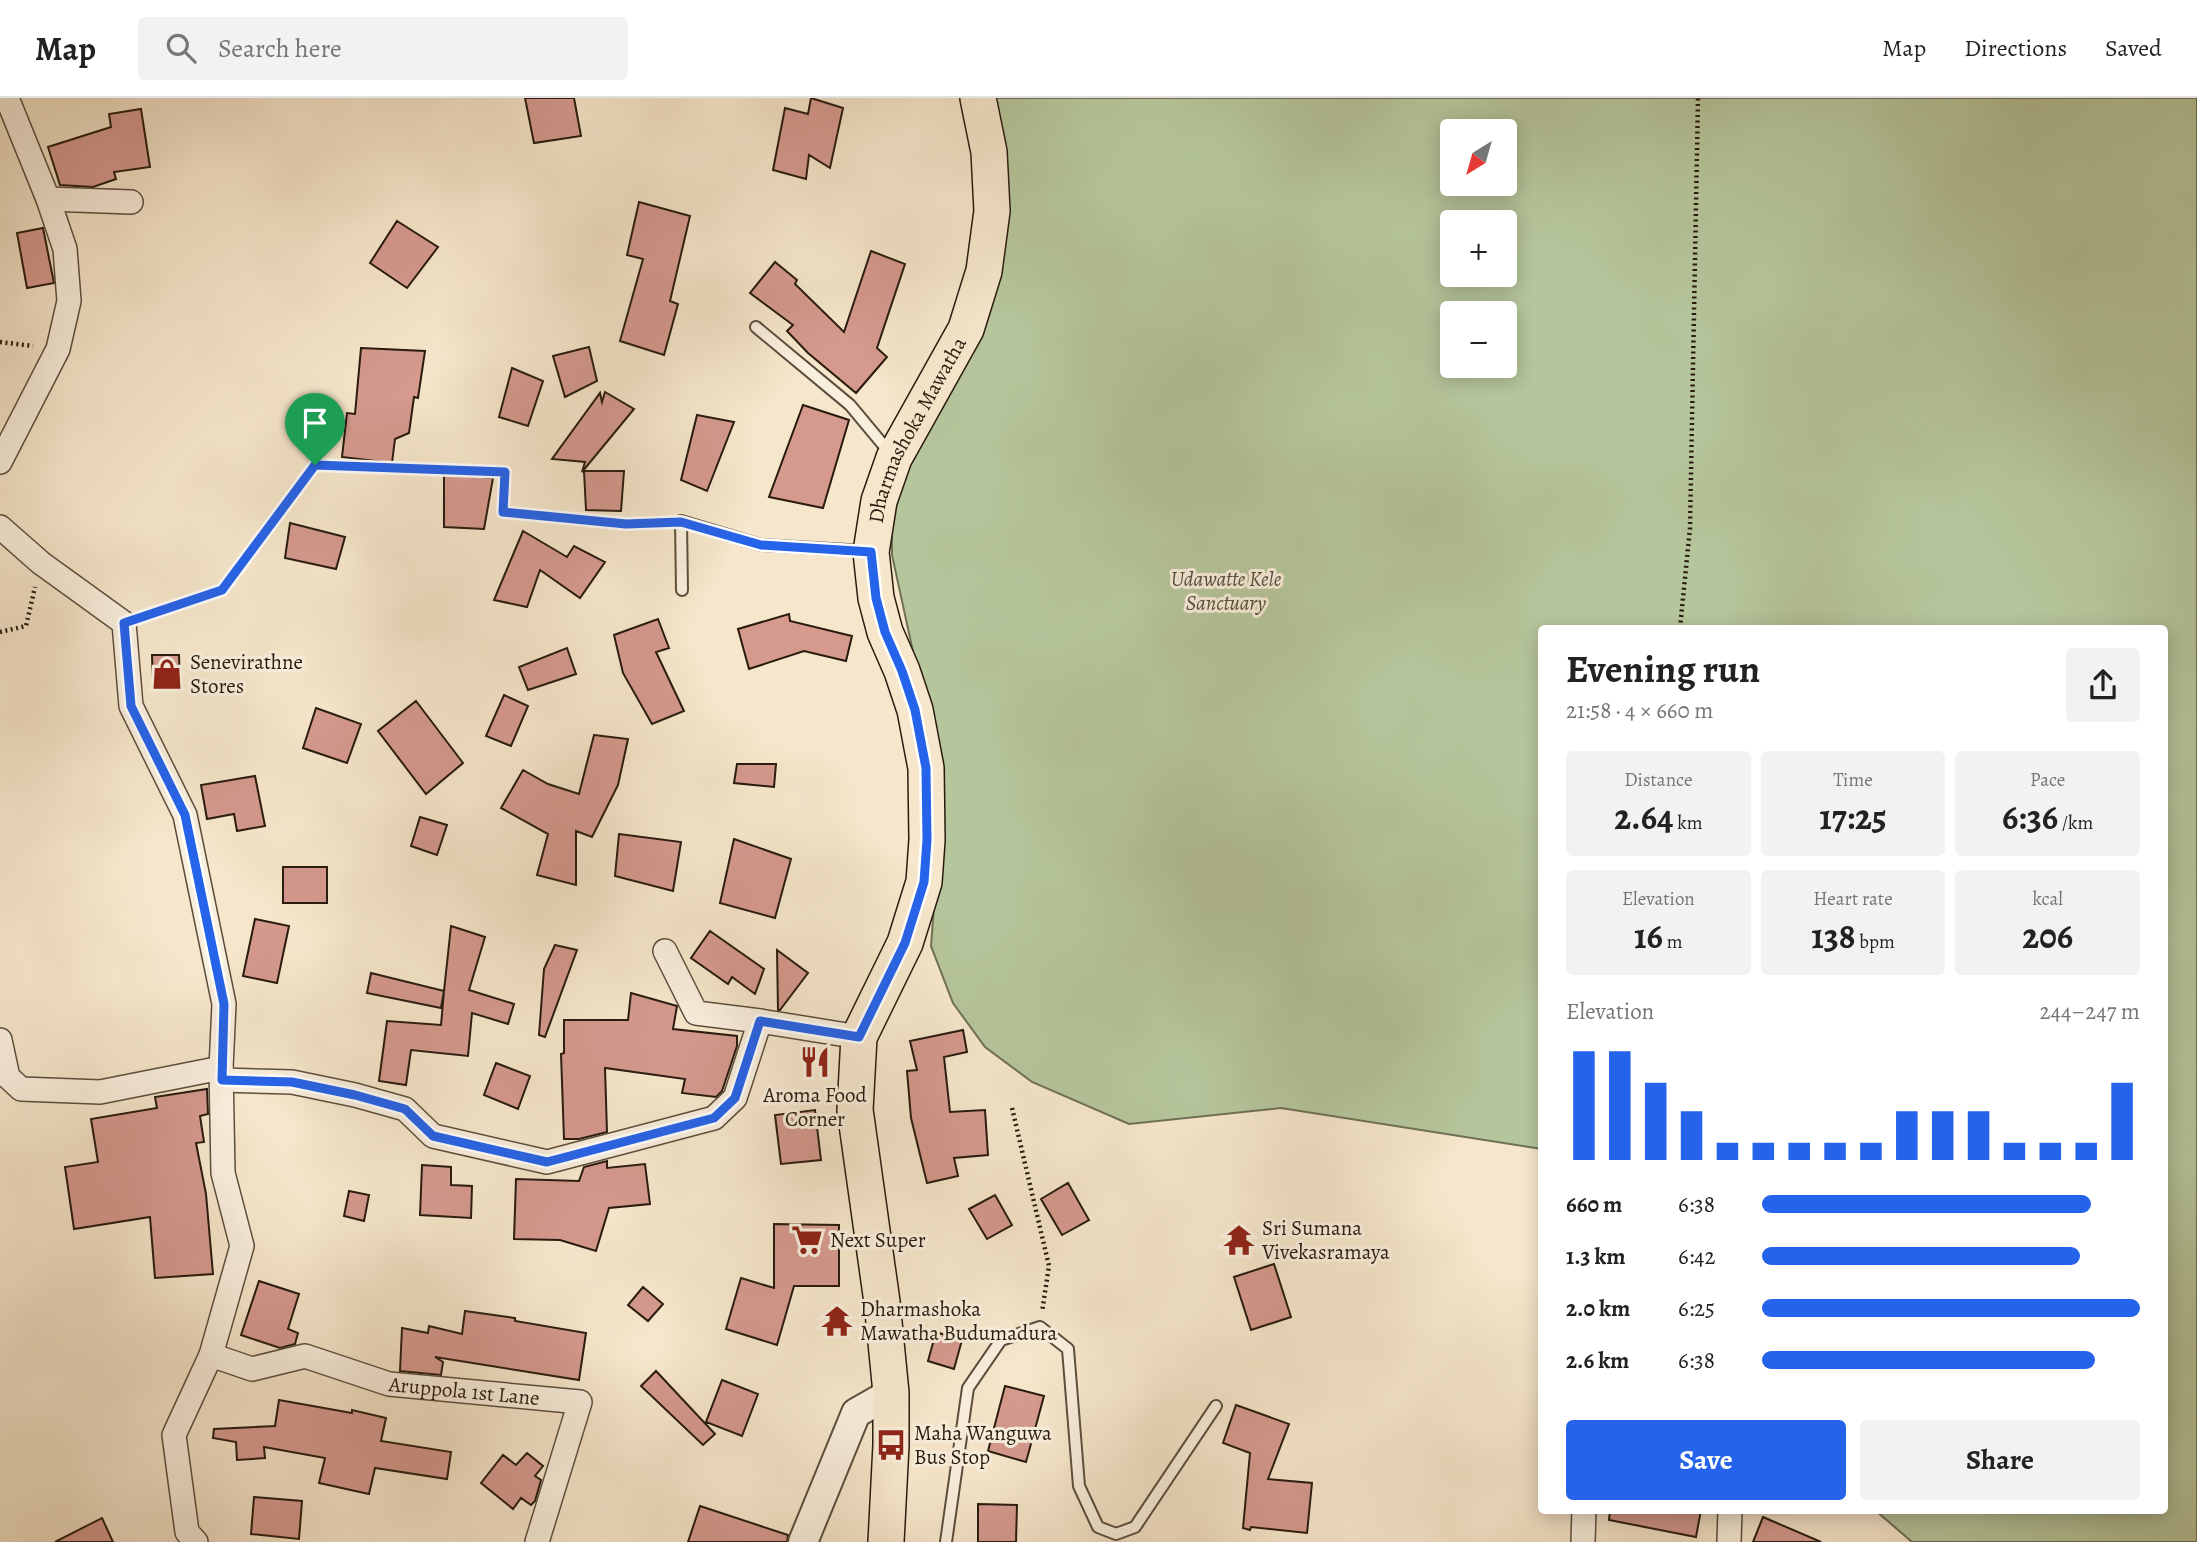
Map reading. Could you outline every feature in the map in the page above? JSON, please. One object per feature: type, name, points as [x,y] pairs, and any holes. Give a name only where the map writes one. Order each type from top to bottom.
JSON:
[{"type":"main road","name":"Dharmashoka Mawatha","points":[[886,1542],[891,1393],[882,1302],[855,1110],[859,1037],[905,943],[924,882],[927,840],[926,768],[915,710],[885,632],[876,598],[871,552],[879,501],[894,458],[967,329],[984,271],[992,211],[989,152],[978,98]]},
{"type":"street","points":[[0,462],[58,349],[69,302],[65,249],[7,98]]},
{"type":"street","points":[[48,199],[131,202]]},
{"type":"street","points":[[0,527],[41,562],[124,623],[131,706],[185,815],[224,1004],[221,1074],[223,1173],[242,1247],[211,1355],[174,1435],[187,1532],[197,1542]]},
{"type":"street","points":[[665,951],[696,1013],[859,1037]]},
{"type":"street","points":[[0,1040],[8,1077],[21,1088],[100,1093],[221,1074],[292,1082],[405,1109],[433,1136],[547,1162],[714,1118],[735,1098],[760,1021]]},
{"type":"street","name":"Aruppola 1st Lane","points":[[211,1355],[252,1369],[305,1356],[389,1384],[580,1402],[537,1542]]},
{"type":"street","points":[[803,1542],[856,1413],[891,1393]]},
{"type":"street","points":[[1583,1542],[1584,1514]]},
{"type":"street","points":[[1729,1542],[1730,1514]]},
{"type":"lane","points":[[756,327],[850,405],[894,458]]},
{"type":"lane","points":[[682,590],[681,522],[761,545],[871,552]]},
{"type":"lane","points":[[946,1542],[968,1388],[1001,1340],[1040,1327],[1068,1349],[1079,1486],[1098,1527],[1116,1534],[1135,1527],[1216,1406]]},
{"type":"path","points":[[1680,625],[1690,528],[1698,98]]},
{"type":"path","points":[[0,342],[58,349]]},
{"type":"path","points":[[124,623],[222,590],[315,465],[505,472],[503,512],[626,524],[681,522]]},
{"type":"path","points":[[0,632],[26,626],[41,562]]},
{"type":"path","points":[[1012,1108],[1049,1266],[1040,1327]]},
{"type":"green space","name":"Udawatte Kele Sanctuary","points":[[978,98],[2197,98],[2197,1542],[1912,1542],[1880,1514],[2168,1514],[2168,625],[1538,625],[1538,1148],[1281,1108],[1129,1124],[1032,1082],[985,1047],[953,1003],[931,946],[936,879],[930,730],[892,555],[894,458],[984,271]]},
{"type":"building","points":[[525,98],[574,98],[581,136],[534,143]]},
{"type":"building","points":[[811,98],[843,108],[830,168],[809,155],[806,179],[773,170],[785,108],[808,114]]},
{"type":"building","points":[[141,109],[150,167],[114,172],[116,179],[93,187],[60,185],[48,147],[111,127],[109,114]]},
{"type":"building","points":[[639,202],[690,216],[670,301],[678,304],[664,355],[620,341],[643,259],[627,255]]},
{"type":"building","points":[[397,221],[438,247],[407,288],[370,263]]},
{"type":"building","points":[[43,228],[54,283],[27,288],[17,233]]},
{"type":"building","points":[[871,251],[905,264],[877,348],[887,357],[856,393],[808,353],[787,331],[793,325],[750,293],[775,262],[797,280],[795,284],[844,332]]},
{"type":"building","points":[[589,347],[597,381],[565,397],[553,356]]},
{"type":"building","points":[[361,348],[425,351],[418,398],[414,397],[409,433],[395,439],[392,463],[342,457],[347,413],[355,414]]},
{"type":"building","points":[[512,368],[543,381],[528,426],[499,417]]},
{"type":"building","points":[[605,392],[634,409],[582,472],[585,462],[552,459],[600,393],[602,402]]},
{"type":"building","points":[[803,405],[849,420],[823,508],[769,497]]},
{"type":"building","points":[[697,415],[734,422],[707,491],[681,480]]},
{"type":"building","points":[[584,471],[624,471],[621,511],[586,510]]},
{"type":"building","points":[[444,474],[493,478],[484,529],[444,527]]},
{"type":"building","points":[[290,523],[345,537],[336,569],[285,558]]},
{"type":"building","points":[[523,531],[567,557],[574,546],[605,562],[580,598],[540,570],[527,607],[494,600]]},
{"type":"building","points":[[789,614],[790,621],[852,636],[846,661],[804,651],[749,669],[738,629]]},
{"type":"building","points":[[658,619],[669,648],[656,652],[684,711],[652,724],[623,673],[614,635]]},
{"type":"building","points":[[567,648],[576,674],[528,690],[519,667]]},
{"type":"building","points":[[152,655],[179,655],[180,688],[153,688]]},
{"type":"building","points":[[504,695],[528,706],[511,746],[486,736]]},
{"type":"building","points":[[416,701],[463,763],[426,794],[378,731]]},
{"type":"building","points":[[316,708],[361,724],[347,763],[303,748]]},
{"type":"building","points":[[594,735],[628,739],[618,785],[592,837],[576,831],[576,885],[537,875],[548,834],[501,808],[523,770],[548,784],[579,794]]},
{"type":"building","points":[[737,764],[776,764],[774,787],[734,783]]},
{"type":"building","points":[[255,776],[265,826],[237,831],[234,814],[207,819],[201,785]]},
{"type":"building","points":[[420,817],[447,825],[437,855],[411,846]]},
{"type":"building","points":[[619,834],[681,842],[673,891],[615,876]]},
{"type":"building","points":[[734,839],[791,859],[775,918],[720,903]]},
{"type":"building","points":[[283,867],[327,867],[327,903],[283,903]]},
{"type":"building","points":[[255,919],[289,926],[277,983],[243,976]]},
{"type":"building","points":[[451,926],[485,937],[469,990],[514,1004],[508,1024],[472,1013],[468,1056],[411,1050],[406,1085],[379,1081],[387,1021],[441,1025]]},
{"type":"building","points":[[710,931],[764,969],[755,994],[732,977],[728,984],[691,958]]},
{"type":"building","points":[[555,945],[577,950],[545,1037],[539,1035],[544,969]]},
{"type":"building","points":[[777,950],[808,973],[780,1010],[778,1010]]},
{"type":"building","points":[[371,973],[444,991],[441,1008],[367,993]]},
{"type":"building","points":[[631,993],[677,1006],[673,1029],[737,1036],[737,1046],[722,1091],[716,1097],[682,1093],[685,1079],[605,1068],[607,1132],[579,1139],[564,1139],[561,1054],[564,1053],[564,1020],[628,1020]]},
{"type":"building","points":[[963,1030],[967,1052],[944,1057],[950,1112],[985,1110],[988,1155],[954,1158],[958,1176],[927,1183],[911,1118],[907,1071],[917,1070],[910,1041]]},
{"type":"building","points":[[496,1063],[530,1076],[518,1109],[484,1095]]},
{"type":"building","points":[[207,1089],[208,1114],[200,1116],[204,1142],[196,1143],[206,1194],[213,1274],[155,1278],[150,1217],[74,1229],[65,1167],[98,1162],[91,1119],[157,1108],[155,1097]]},
{"type":"building","points":[[815,1110],[821,1160],[781,1164],[775,1115]]},
{"type":"building","points":[[607,1161],[607,1168],[645,1164],[650,1204],[609,1208],[596,1251],[560,1240],[514,1239],[516,1179],[579,1181],[584,1167]]},
{"type":"building","points":[[422,1165],[451,1167],[451,1185],[472,1186],[471,1218],[420,1215]]},
{"type":"building","points":[[1068,1183],[1089,1220],[1062,1235],[1041,1199]]},
{"type":"building","points":[[349,1191],[369,1195],[364,1221],[344,1216]]},
{"type":"building","points":[[995,1195],[1012,1225],[987,1239],[969,1209]]},
{"type":"building","points":[[774,1224],[839,1225],[839,1286],[794,1286],[777,1345],[726,1329],[741,1278],[774,1288]]},
{"type":"building","points":[[1274,1264],[1291,1317],[1251,1330],[1234,1277]]},
{"type":"building","points":[[259,1281],[299,1294],[288,1329],[298,1333],[295,1344],[280,1348],[241,1335]]},
{"type":"building","points":[[643,1287],[663,1304],[648,1321],[628,1305]]},
{"type":"building","points":[[465,1311],[586,1333],[579,1380],[435,1357],[443,1362],[441,1375],[400,1371],[402,1328],[428,1333],[429,1326],[462,1334]]},
{"type":"building","points":[[936,1332],[962,1340],[954,1369],[928,1361]]},
{"type":"building","points":[[656,1371],[715,1434],[703,1445],[641,1386]]},
{"type":"building","points":[[722,1380],[758,1394],[742,1436],[706,1422]]},
{"type":"building","points":[[1005,1386],[1044,1396],[1026,1462],[988,1451]]},
{"type":"building","points":[[279,1400],[352,1413],[352,1410],[386,1418],[381,1441],[451,1452],[447,1479],[375,1468],[369,1494],[319,1483],[325,1458],[264,1447],[265,1458],[237,1460],[236,1442],[213,1438],[214,1429],[275,1426]]},
{"type":"building","points":[[1236,1405],[1289,1424],[1268,1479],[1312,1483],[1307,1533],[1243,1528],[1250,1453],[1223,1443]]},
{"type":"building","points":[[527,1453],[543,1466],[535,1476],[541,1480],[535,1501],[531,1505],[521,1498],[513,1509],[481,1483],[503,1455],[516,1465]]},
{"type":"building","points":[[254,1497],[302,1501],[299,1539],[251,1534]]},
{"type":"building","points":[[978,1504],[1017,1505],[1016,1542],[978,1542]]},
{"type":"building","points":[[700,1506],[788,1535],[787,1542],[688,1542]]},
{"type":"building","points":[[1610,1514],[1700,1514],[1696,1537],[1609,1520]]},
{"type":"building","points":[[1763,1517],[1821,1542],[1753,1542]]},
{"type":"building","points":[[102,1518],[113,1542],[55,1542]]},
{"type":"place","name":"Senevirathne Stores","points":[[167,674]]},
{"type":"place","name":"Aroma Food Corner","points":[[815,1062]]},
{"type":"place","name":"Next Super","points":[[807,1240]]},
{"type":"place","name":"Sri Sumana Vivekasramaya","points":[[1239,1240]]},
{"type":"place","name":"Dharmashoka Mawatha Budumadura","points":[[837,1321]]},
{"type":"place","name":"Maha Wanguwa Bus Stop","points":[[891,1445]]},
{"type":"route","points":[[315,465],[505,472],[503,512],[626,524],[681,522],[761,545],[871,552],[876,598],[885,632],[915,710],[926,768],[927,840],[924,882],[905,943],[859,1037],[760,1021],[735,1098],[714,1118],[547,1162],[433,1136],[405,1109],[355,1095],[292,1082],[222,1080],[224,1004],[185,815],[131,706],[124,623],[222,590],[315,465]]}]
